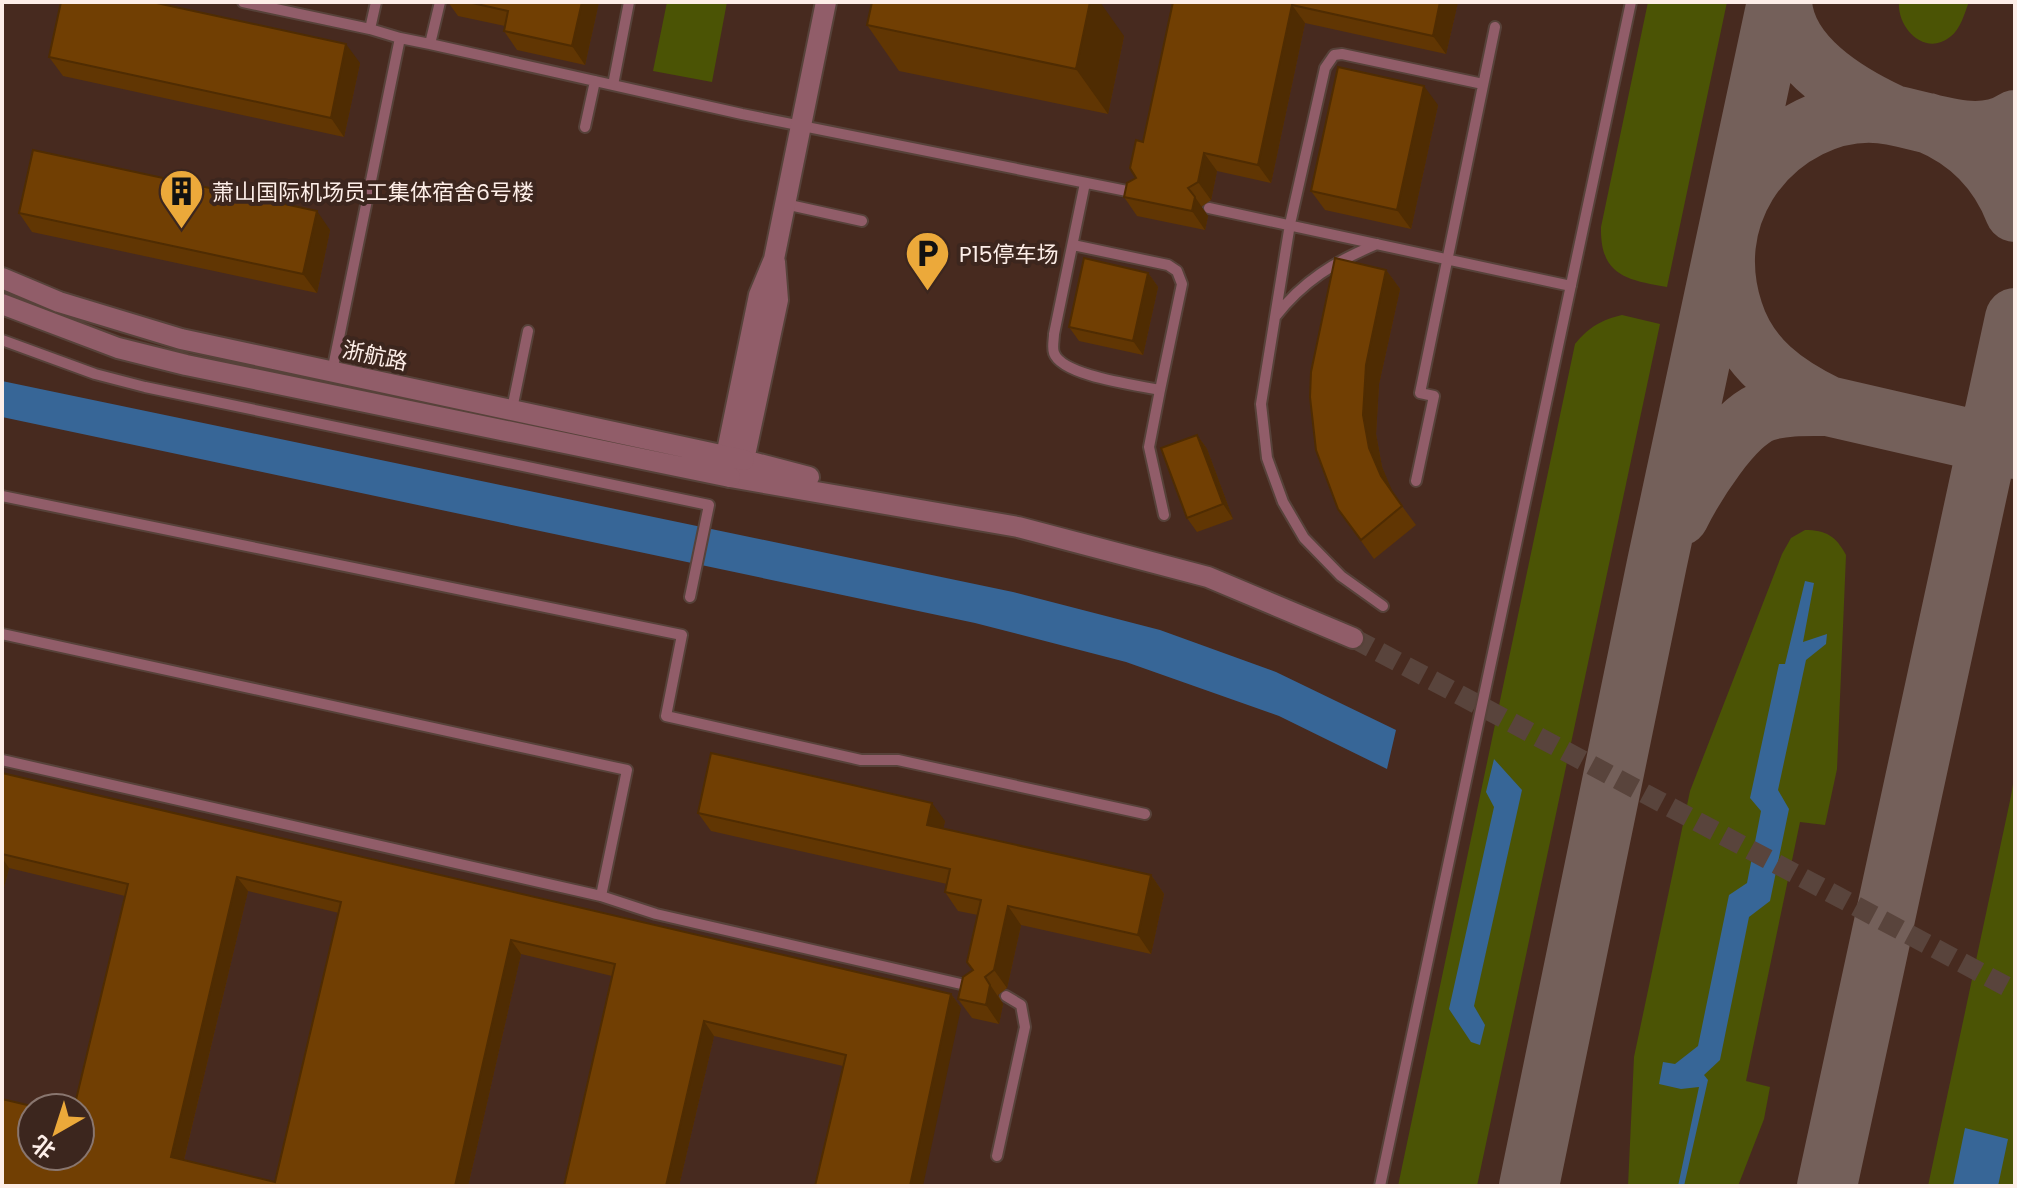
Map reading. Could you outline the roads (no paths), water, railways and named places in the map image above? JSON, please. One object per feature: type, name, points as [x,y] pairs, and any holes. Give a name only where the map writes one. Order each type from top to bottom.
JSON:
[{"type":"street","points":[[730,477],[778,300],[774,259],[826,2]]},
{"type":"street","name":"浙航路","points":[[2,278],[134,327],[735,458],[878,493],[913,506]]},
{"type":"street","points":[[2,304],[118,348],[186,365],[730,477],[873,503],[913,506],[1018,527],[1208,577],[1353,638]]},
{"type":"lane","points":[[243,2],[801,126],[1141,194]]},
{"type":"lane","points":[[370,29],[376,2]]},
{"type":"lane","points":[[430,44],[440,2]]},
{"type":"lane","points":[[613,85],[629,2]]},
{"type":"lane","points":[[1380,1186],[1631,2]]},
{"type":"lane","points":[[1416,481],[1434,396],[1420,393],[1495,27]]},
{"type":"lane","points":[[332,372],[400,38]]},
{"type":"lane","points":[[1383,606],[1341,576],[1314,547],[1283,502],[1267,458],[1261,404],[1290,224],[1325,68],[1334,55],[1342,54],[1483,84]]},
{"type":"lane","points":[[585,127],[595,81]]},
{"type":"lane","points":[[1085,183],[1053,352],[1062,365],[1081,373],[1160,390]]},
{"type":"lane","points":[[785,204],[862,221]]},
{"type":"lane","points":[[1209,208],[1571,286]]},
{"type":"lane","points":[[1273,319],[1296,291],[1316,274],[1378,243]]},
{"type":"lane","points":[[1073,245],[1168,265],[1177,271],[1182,284],[1149,447],[1164,515]]},
{"type":"lane","points":[[512,409],[528,331]]},
{"type":"lane","points":[[2,340],[95,374],[145,387],[709,505],[690,597]]},
{"type":"lane","points":[[2,496],[682,635],[666,716],[861,760],[898,760],[1145,814]]},
{"type":"lane","points":[[2,634],[627,770],[601,896]]},
{"type":"lane","points":[[2,760],[601,896],[656,914],[978,988]]},
{"type":"lane","points":[[997,1156],[1025,1027],[1021,1005],[1006,996]]},
{"type":"water","points":[[2,381],[1013,592],[1160,630],[1276,672],[1396,730],[1387,769],[1279,716],[1126,662],[975,623],[2,417]]},
{"type":"water","points":[[1805,581],[1814,583],[1803,642],[1827,634],[1826,644],[1806,660],[1778,790],[1789,809],[1770,901],[1749,917],[1720,1060],[1704,1075],[1708,1080],[1684,1186],[1678,1186],[1699,1087],[1681,1089],[1659,1084],[1663,1062],[1675,1064],[1698,1046],[1729,895],[1747,883],[1761,811],[1750,798],[1779,664],[1785,664]]},
{"type":"water","points":[[1494,759],[1522,790],[1474,1006],[1485,1025],[1480,1045],[1471,1042],[1449,1009],[1494,807],[1486,792]]},
{"type":"water","points":[[1965,1128],[2008,1139],[1998,1186],[1953,1186]]},
{"type":"tunnel","points":[[1353,638],[2015,991]]},
{"type":"place","name":"萧山国际机场员工集体宿舍6号楼","points":[[181,231]]},
{"type":"place","name":"P15停车场","points":[[928,293]]}]
